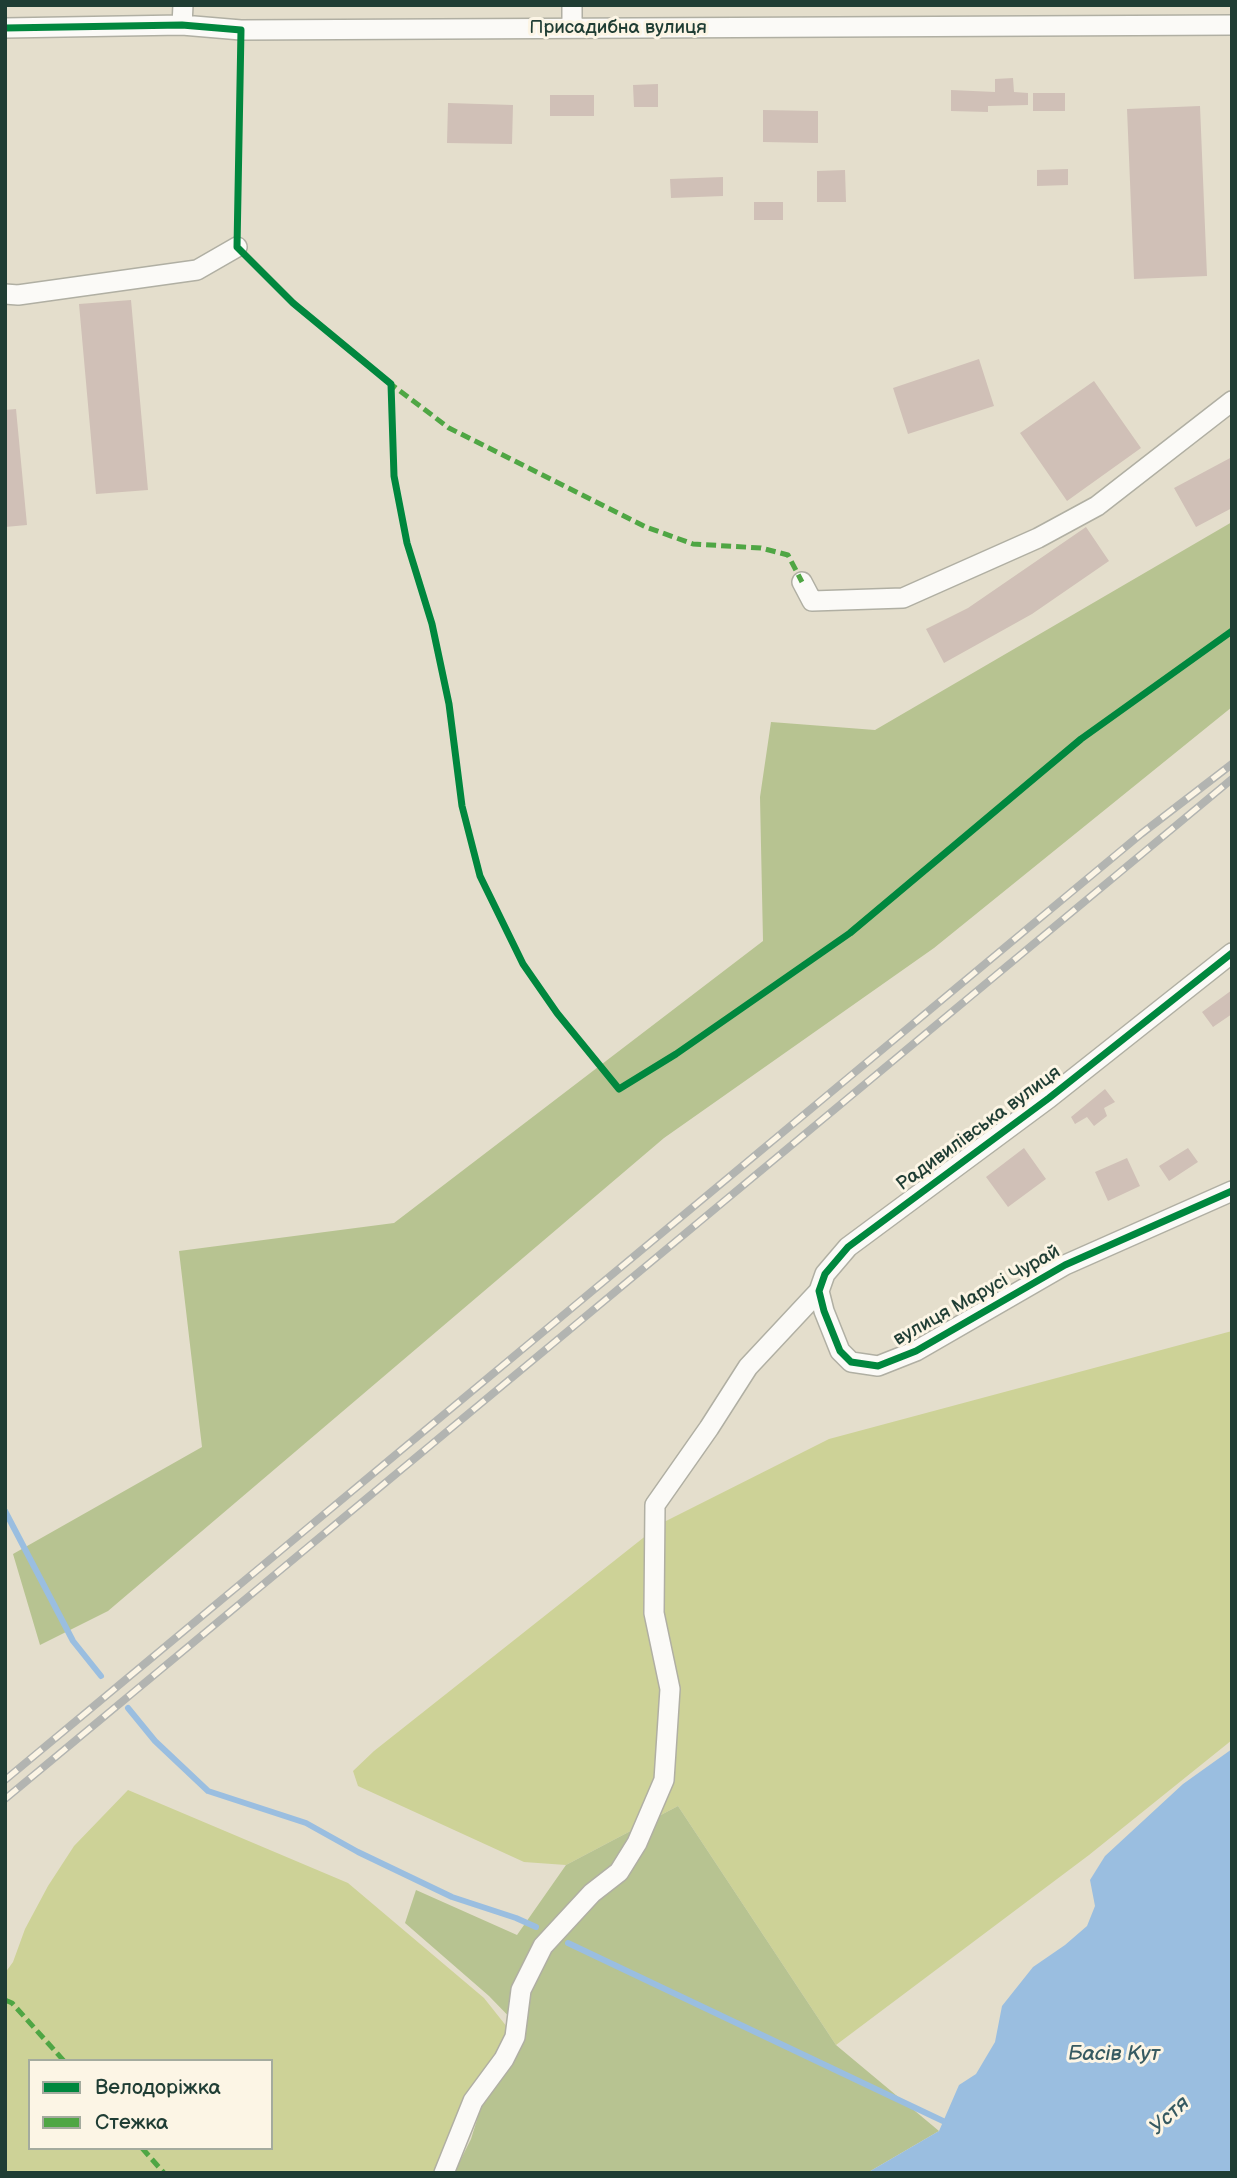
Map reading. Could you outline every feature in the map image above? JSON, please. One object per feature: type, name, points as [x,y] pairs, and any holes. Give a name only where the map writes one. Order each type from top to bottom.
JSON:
[{"type":"street","points":[[572,5],[572,28]]},
{"type":"street","points":[[936,5],[936,26]]},
{"type":"street","name":"Присадибна вулиця","points":[[5,29],[183,15],[241,30],[1232,25]]},
{"type":"street","points":[[5,294],[19,295],[197,270],[237,247]]},
{"type":"street","points":[[802,582],[813,601],[903,598],[1038,538],[1097,506],[1232,401]]},
{"type":"street","name":"Радивилівська вулиця","points":[[444,2173],[473,2101],[504,2059],[515,2037],[521,1990],[543,1946],[592,1893],[619,1872],[636,1843],[664,1780],[670,1689],[654,1613],[655,1505],[748,1367],[819,1291],[825,1274],[848,1247],[1038,1106],[1232,953]]},
{"type":"street","name":"вулиця Марусі Чурай","points":[[819,1291],[840,1351],[851,1362],[878,1366],[916,1351],[1065,1265],[1232,1191]]},
{"type":"green space","points":[[1232,522],[1232,707],[934,948],[664,1138],[108,1611],[40,1645],[13,1554],[202,1447],[179,1251],[394,1223],[763,941],[760,797],[771,722],[875,730]]},
{"type":"green space","points":[[1232,1331],[1232,1740],[1089,1855],[836,2045],[678,1806],[566,1865],[524,1862],[358,1786],[353,1771],[374,1751],[662,1523],[829,1439]]},
{"type":"green space","points":[[128,1790],[348,1883],[484,1998],[515,2037],[444,2173],[5,2173],[5,1973],[13,1962],[25,1929],[74,1846]]},
{"type":"green space","points":[[678,1806],[836,2045],[939,2131],[867,2173],[454,2173],[471,2139],[485,2094],[522,2030],[489,1996],[405,1923],[416,1890],[517,1935],[566,1865]]},
{"type":"water","name":"Басів Кут","points":[[1232,1749],[1232,2173],[867,2173],[939,2131],[959,2085],[976,2074],[995,2042],[1002,2006],[1033,1967],[1087,1926],[1095,1906],[1090,1880],[1105,1856],[1183,1784]]},
{"type":"building","points":[[1013,78],[1014,92],[1028,93],[1028,105],[988,106],[988,112],[951,111],[951,90],[995,92],[995,79]]},
{"type":"building","points":[[658,84],[658,107],[634,107],[633,85]]},
{"type":"building","points":[[1033,93],[1065,93],[1065,111],[1033,111]]},
{"type":"building","points":[[550,95],[594,95],[594,116],[550,116]]},
{"type":"building","points":[[448,103],[513,105],[512,144],[447,143]]},
{"type":"building","points":[[1200,106],[1207,276],[1134,279],[1127,109]]},
{"type":"building","points":[[763,110],[818,111],[818,143],[763,142]]},
{"type":"building","points":[[1068,169],[1068,185],[1037,186],[1037,170]]},
{"type":"building","points":[[845,170],[846,202],[817,202],[817,171]]},
{"type":"building","points":[[723,177],[723,196],[671,198],[670,179]]},
{"type":"building","points":[[754,202],[783,202],[783,220],[754,220]]},
{"type":"building","points":[[131,300],[148,490],[96,494],[79,304]]},
{"type":"building","points":[[979,359],[994,406],[908,434],[893,388]]},
{"type":"building","points":[[1094,381],[1141,448],[1067,501],[1020,433]]},
{"type":"building","points":[[16,409],[27,525],[5,527],[5,410]]},
{"type":"building","points":[[1232,457],[1232,508],[1196,527],[1174,488]]},
{"type":"building","points":[[1086,527],[1109,561],[1032,614],[944,663],[926,629],[968,608]]},
{"type":"building","points":[[1232,990],[1232,1014],[1213,1027],[1202,1012]]},
{"type":"building","points":[[1105,1089],[1115,1102],[1104,1108],[1107,1116],[1094,1126],[1087,1117],[1075,1124],[1071,1117]]},
{"type":"building","points":[[1024,1148],[1046,1179],[1008,1207],[986,1177]]},
{"type":"building","points":[[1188,1148],[1198,1162],[1169,1181],[1159,1166]]},
{"type":"building","points":[[1127,1158],[1140,1186],[1108,1201],[1095,1172]]},
{"type":"waterway","points":[[5,1511],[73,1641],[101,1676]]},
{"type":"waterway","points":[[128,1708],[155,1741],[208,1791],[306,1823],[358,1852],[452,1897],[536,1927]]},
{"type":"waterway","points":[[568,1943],[943,2121]]},
{"type":"railway","points":[[5,1780],[1141,834],[1232,764]]},
{"type":"railway","points":[[5,1799],[1232,779]]},
{"type":"marked path","points":[[388,382],[449,428],[646,527],[693,544],[761,548],[788,555],[802,582]]},
{"type":"marked path","points":[[5,2000],[12,2003],[62,2059]]},
{"type":"marked path","points":[[144,2150],[164,2173]]},
{"type":"cycle path","points":[[5,28],[182,25],[241,30],[237,247],[293,303],[391,384],[394,476],[407,543],[432,624],[449,704],[462,806],[480,876],[523,964],[557,1013],[619,1089],[676,1054],[850,933],[1081,739],[1232,631]]},
{"type":"cycle path","points":[[1232,953],[1049,1098],[848,1247],[825,1274],[819,1291],[824,1311],[840,1351],[851,1362],[878,1366],[916,1351],[1065,1265],[1232,1191]]},
{"type":"water label","name":"Устя","points":[[1170,2116]]}]
